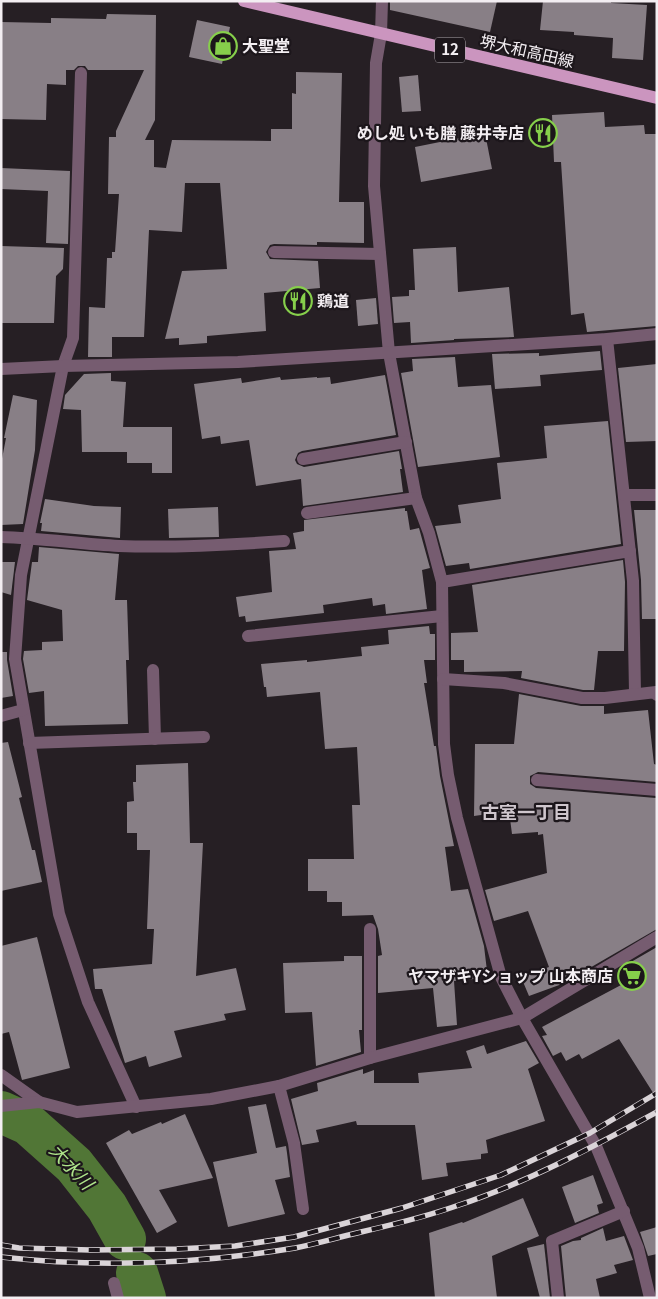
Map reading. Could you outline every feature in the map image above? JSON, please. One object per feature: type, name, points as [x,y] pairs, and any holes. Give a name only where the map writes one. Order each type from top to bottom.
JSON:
[{"type":"main road","name":"堺大和高田線","points":[[244,1],[657,98]]},
{"type":"street","points":[[382,1],[381,34],[376,63],[374,186],[389,353],[416,498],[429,533],[442,582],[444,744],[448,775],[457,818],[501,977],[522,1018],[590,1133],[638,1248],[650,1298]]},
{"type":"street","points":[[81,73],[74,338],[63,366],[21,575],[14,659],[59,914],[88,1002],[136,1107]]},
{"type":"street","points":[[274,252],[380,254]]},
{"type":"street","points":[[1,369],[238,362],[607,339],[657,334]]},
{"type":"street","points":[[607,339],[633,581],[635,693]]},
{"type":"street","points":[[303,459],[406,442]]},
{"type":"street","points":[[624,495],[657,495]]},
{"type":"street","points":[[307,513],[416,498]]},
{"type":"street","points":[[1,537],[119,546],[227,545],[284,541]]},
{"type":"street","points":[[442,582],[630,551]]},
{"type":"street","points":[[248,636],[442,616]]},
{"type":"street","points":[[152,670],[155,739]]},
{"type":"street","points":[[443,679],[504,683],[582,698],[605,698],[656,692],[657,695]]},
{"type":"street","points":[[1,716],[23,710]]},
{"type":"street","points":[[29,743],[204,737]]},
{"type":"street","points":[[536,780],[657,790]]},
{"type":"street","points":[[370,929],[370,1058]]},
{"type":"street","points":[[1,1075],[39,1102],[77,1112],[212,1099],[279,1086],[370,1058],[522,1018],[657,937]]},
{"type":"street","points":[[279,1086],[294,1143],[303,1209]]},
{"type":"street","points":[[1,1106],[39,1102]]},
{"type":"street","points":[[558,1298],[552,1241],[624,1211]]},
{"type":"street","points":[[114,1284],[118,1298]]},
{"type":"building","points":[[390,1],[497,1],[490,32],[390,10]]},
{"type":"building","points":[[543,1],[611,1],[611,3],[647,5],[643,60],[612,58],[613,38],[574,35],[574,32],[540,30]]},
{"type":"building","points":[[107,14],[156,15],[155,120],[145,140],[154,140],[154,167],[166,168],[172,140],[271,141],[271,129],[292,129],[292,93],[296,94],[296,72],[342,73],[339,202],[364,202],[364,243],[317,242],[317,245],[270,245],[266,252],[270,259],[318,261],[320,288],[264,293],[266,331],[207,336],[207,343],[179,345],[179,338],[165,339],[182,271],[227,269],[220,183],[185,183],[182,232],[149,230],[144,337],[112,337],[112,357],[88,357],[89,307],[105,308],[107,258],[112,258],[112,252],[115,252],[119,194],[108,194],[109,137],[116,137],[116,131],[144,70],[88,70],[85,66],[78,66],[74,70],[66,70],[66,85],[47,84],[46,120],[1,119],[1,22],[51,23],[51,18],[106,19]]},
{"type":"building","points":[[197,20],[230,27],[222,64],[189,57]]},
{"type":"building","points":[[418,75],[421,111],[402,112],[399,77]]},
{"type":"building","points":[[604,112],[605,127],[644,125],[645,134],[657,134],[657,326],[587,332],[584,313],[571,315],[561,162],[554,162],[552,115]]},
{"type":"building","points":[[485,133],[492,169],[421,182],[415,147]]},
{"type":"building","points":[[1,168],[70,171],[68,244],[46,243],[48,191],[1,189]]},
{"type":"building","points":[[1,246],[64,248],[63,269],[56,276],[54,323],[1,323]]},
{"type":"building","points":[[456,247],[458,292],[509,287],[514,337],[411,343],[410,322],[394,323],[392,297],[409,296],[409,290],[415,290],[413,249]]},
{"type":"building","points":[[376,298],[378,324],[358,326],[356,300]]},
{"type":"building","points":[[600,351],[602,370],[540,375],[541,386],[495,389],[492,354],[539,353],[539,356]]},
{"type":"building","points":[[455,357],[458,387],[491,385],[500,457],[418,467],[401,373],[413,371],[412,359]]},
{"type":"building","points":[[657,364],[657,441],[626,442],[618,368]]},
{"type":"building","points":[[111,373],[111,381],[126,382],[123,427],[172,427],[172,473],[152,473],[152,463],[127,463],[127,452],[82,452],[81,410],[63,409],[65,395],[84,374]]},
{"type":"building","points":[[385,375],[396,435],[302,451],[298,453],[295,460],[297,464],[304,467],[399,451],[403,492],[303,506],[301,479],[256,486],[249,440],[221,444],[220,436],[202,439],[194,384],[241,378],[242,383],[280,377],[281,380],[330,377],[331,384]]},
{"type":"building","points":[[13,395],[37,400],[35,450],[23,524],[1,525],[1,464]]},
{"type":"building","points":[[608,421],[621,544],[470,569],[469,563],[446,566],[435,526],[461,523],[458,505],[501,499],[497,463],[547,458],[544,426]]},
{"type":"building","points":[[45,499],[94,506],[121,507],[120,538],[41,531],[42,523],[40,523]]},
{"type":"building","points":[[218,507],[219,537],[169,538],[168,509]]},
{"type":"building","points":[[405,508],[410,530],[419,528],[430,568],[422,570],[427,609],[386,614],[385,604],[373,606],[372,598],[323,605],[324,613],[246,622],[245,616],[239,617],[236,597],[272,592],[269,551],[296,549],[293,533],[304,531],[304,520]]},
{"type":"building","points":[[634,510],[657,510],[657,619],[642,619],[641,580]]},
{"type":"building","points":[[39,547],[119,554],[115,600],[127,600],[129,660],[126,660],[128,724],[45,726],[44,691],[29,693],[23,659],[24,651],[42,650],[42,642],[63,641],[62,610],[27,600],[32,562],[38,562]]},
{"type":"building","points":[[623,560],[625,582],[624,651],[598,651],[594,690],[583,690],[521,678],[522,671],[464,672],[464,660],[451,660],[451,633],[478,632],[472,585]]},
{"type":"building","points":[[1,562],[15,562],[11,595],[1,592]]},
{"type":"building","points":[[429,626],[430,634],[435,634],[435,660],[424,660],[427,683],[424,683],[434,746],[436,746],[454,846],[445,847],[451,891],[468,889],[484,946],[487,971],[473,972],[474,979],[454,981],[457,1025],[437,1027],[433,988],[378,993],[378,956],[382,955],[378,929],[373,915],[342,916],[342,902],[327,902],[327,891],[308,891],[308,859],[354,859],[352,805],[360,805],[357,747],[325,749],[320,692],[267,697],[261,664],[307,660],[307,662],[362,656],[361,647],[389,644],[388,630]]},
{"type":"building","points":[[1,652],[7,652],[13,696],[1,698]]},
{"type":"building","points":[[519,694],[581,706],[604,706],[604,714],[648,710],[654,764],[657,765],[657,782],[538,772],[530,776],[530,784],[536,788],[656,798],[657,929],[562,984],[529,996],[521,977],[549,967],[528,911],[494,921],[485,890],[547,873],[543,834],[538,835],[538,832],[512,834],[509,811],[474,816],[475,744],[514,744]]},
{"type":"building","points":[[8,742],[22,797],[19,798],[32,850],[35,850],[42,882],[1,891],[1,743]]},
{"type":"building","points":[[188,763],[190,843],[203,843],[196,976],[236,968],[246,1010],[224,1014],[226,1020],[174,1031],[182,1057],[149,1067],[146,1056],[125,1063],[102,989],[95,989],[93,969],[152,964],[154,929],[147,929],[150,850],[137,850],[137,833],[127,833],[127,802],[134,801],[133,782],[136,782],[136,765]]},
{"type":"building","points":[[37,937],[70,1068],[22,1080],[9,1032],[1,1034],[1,946]]},
{"type":"building","points":[[657,947],[657,1099],[619,1039],[582,1059],[579,1054],[566,1061],[561,1052],[553,1056],[542,1036],[547,1035],[542,1027],[638,976],[631,962]]},
{"type":"building","points":[[344,956],[362,956],[362,1030],[359,1030],[361,1052],[316,1066],[312,1012],[285,1013],[283,963],[344,961]]},
{"type":"building","points":[[526,1041],[539,1063],[528,1069],[545,1121],[486,1140],[488,1153],[481,1154],[481,1159],[446,1163],[448,1176],[422,1180],[415,1125],[357,1125],[356,1121],[316,1130],[319,1142],[302,1145],[291,1099],[318,1091],[317,1083],[363,1069],[363,1074],[374,1070],[374,1083],[419,1083],[418,1073],[472,1068],[466,1051],[484,1045],[487,1054]]},
{"type":"building","points":[[266,1104],[276,1148],[286,1146],[290,1177],[275,1180],[285,1214],[228,1227],[213,1162],[257,1153],[248,1107]]},
{"type":"building","points":[[185,1114],[213,1178],[159,1190],[177,1222],[157,1233],[106,1143],[129,1130],[132,1134]]},
{"type":"building","points":[[593,1175],[603,1203],[597,1205],[599,1213],[575,1223],[562,1187]]},
{"type":"building","points":[[523,1198],[539,1236],[492,1256],[497,1298],[435,1298],[429,1233],[463,1223]]},
{"type":"building","points":[[657,1227],[657,1254],[648,1256],[640,1232]]},
{"type":"building","points":[[603,1228],[606,1241],[624,1236],[633,1260],[614,1265],[617,1273],[596,1279],[600,1298],[566,1298],[561,1246],[581,1240],[581,1238]]},
{"type":"building","points":[[544,1244],[550,1298],[540,1298],[527,1248]]},
{"type":"waterway","name":"大水川","points":[[1,1112],[28,1124],[74,1165],[107,1207],[125,1239]]},
{"type":"waterway","name":"大水川","points":[[137,1273],[145,1298]]},
{"type":"railway","points":[[1,1245],[19,1248],[90,1250],[177,1249],[235,1246],[294,1237],[402,1208],[501,1175],[590,1133],[657,1093]]},
{"type":"railway","points":[[1,1257],[74,1262],[148,1263],[222,1258],[303,1246],[396,1224],[485,1196],[560,1163],[657,1112]]},
{"type":"place","name":"大聖堂","points":[[223,46]]},
{"type":"place","name":"めし処 いも膳 藤井寺店","points":[[543,133]]},
{"type":"place","name":"鶏道","points":[[298,301]]},
{"type":"place","name":"ヤマザキYショップ 山本商店","points":[[632,976]]},
{"type":"district","name":"古室一丁目","points":[[526,813]]}]
